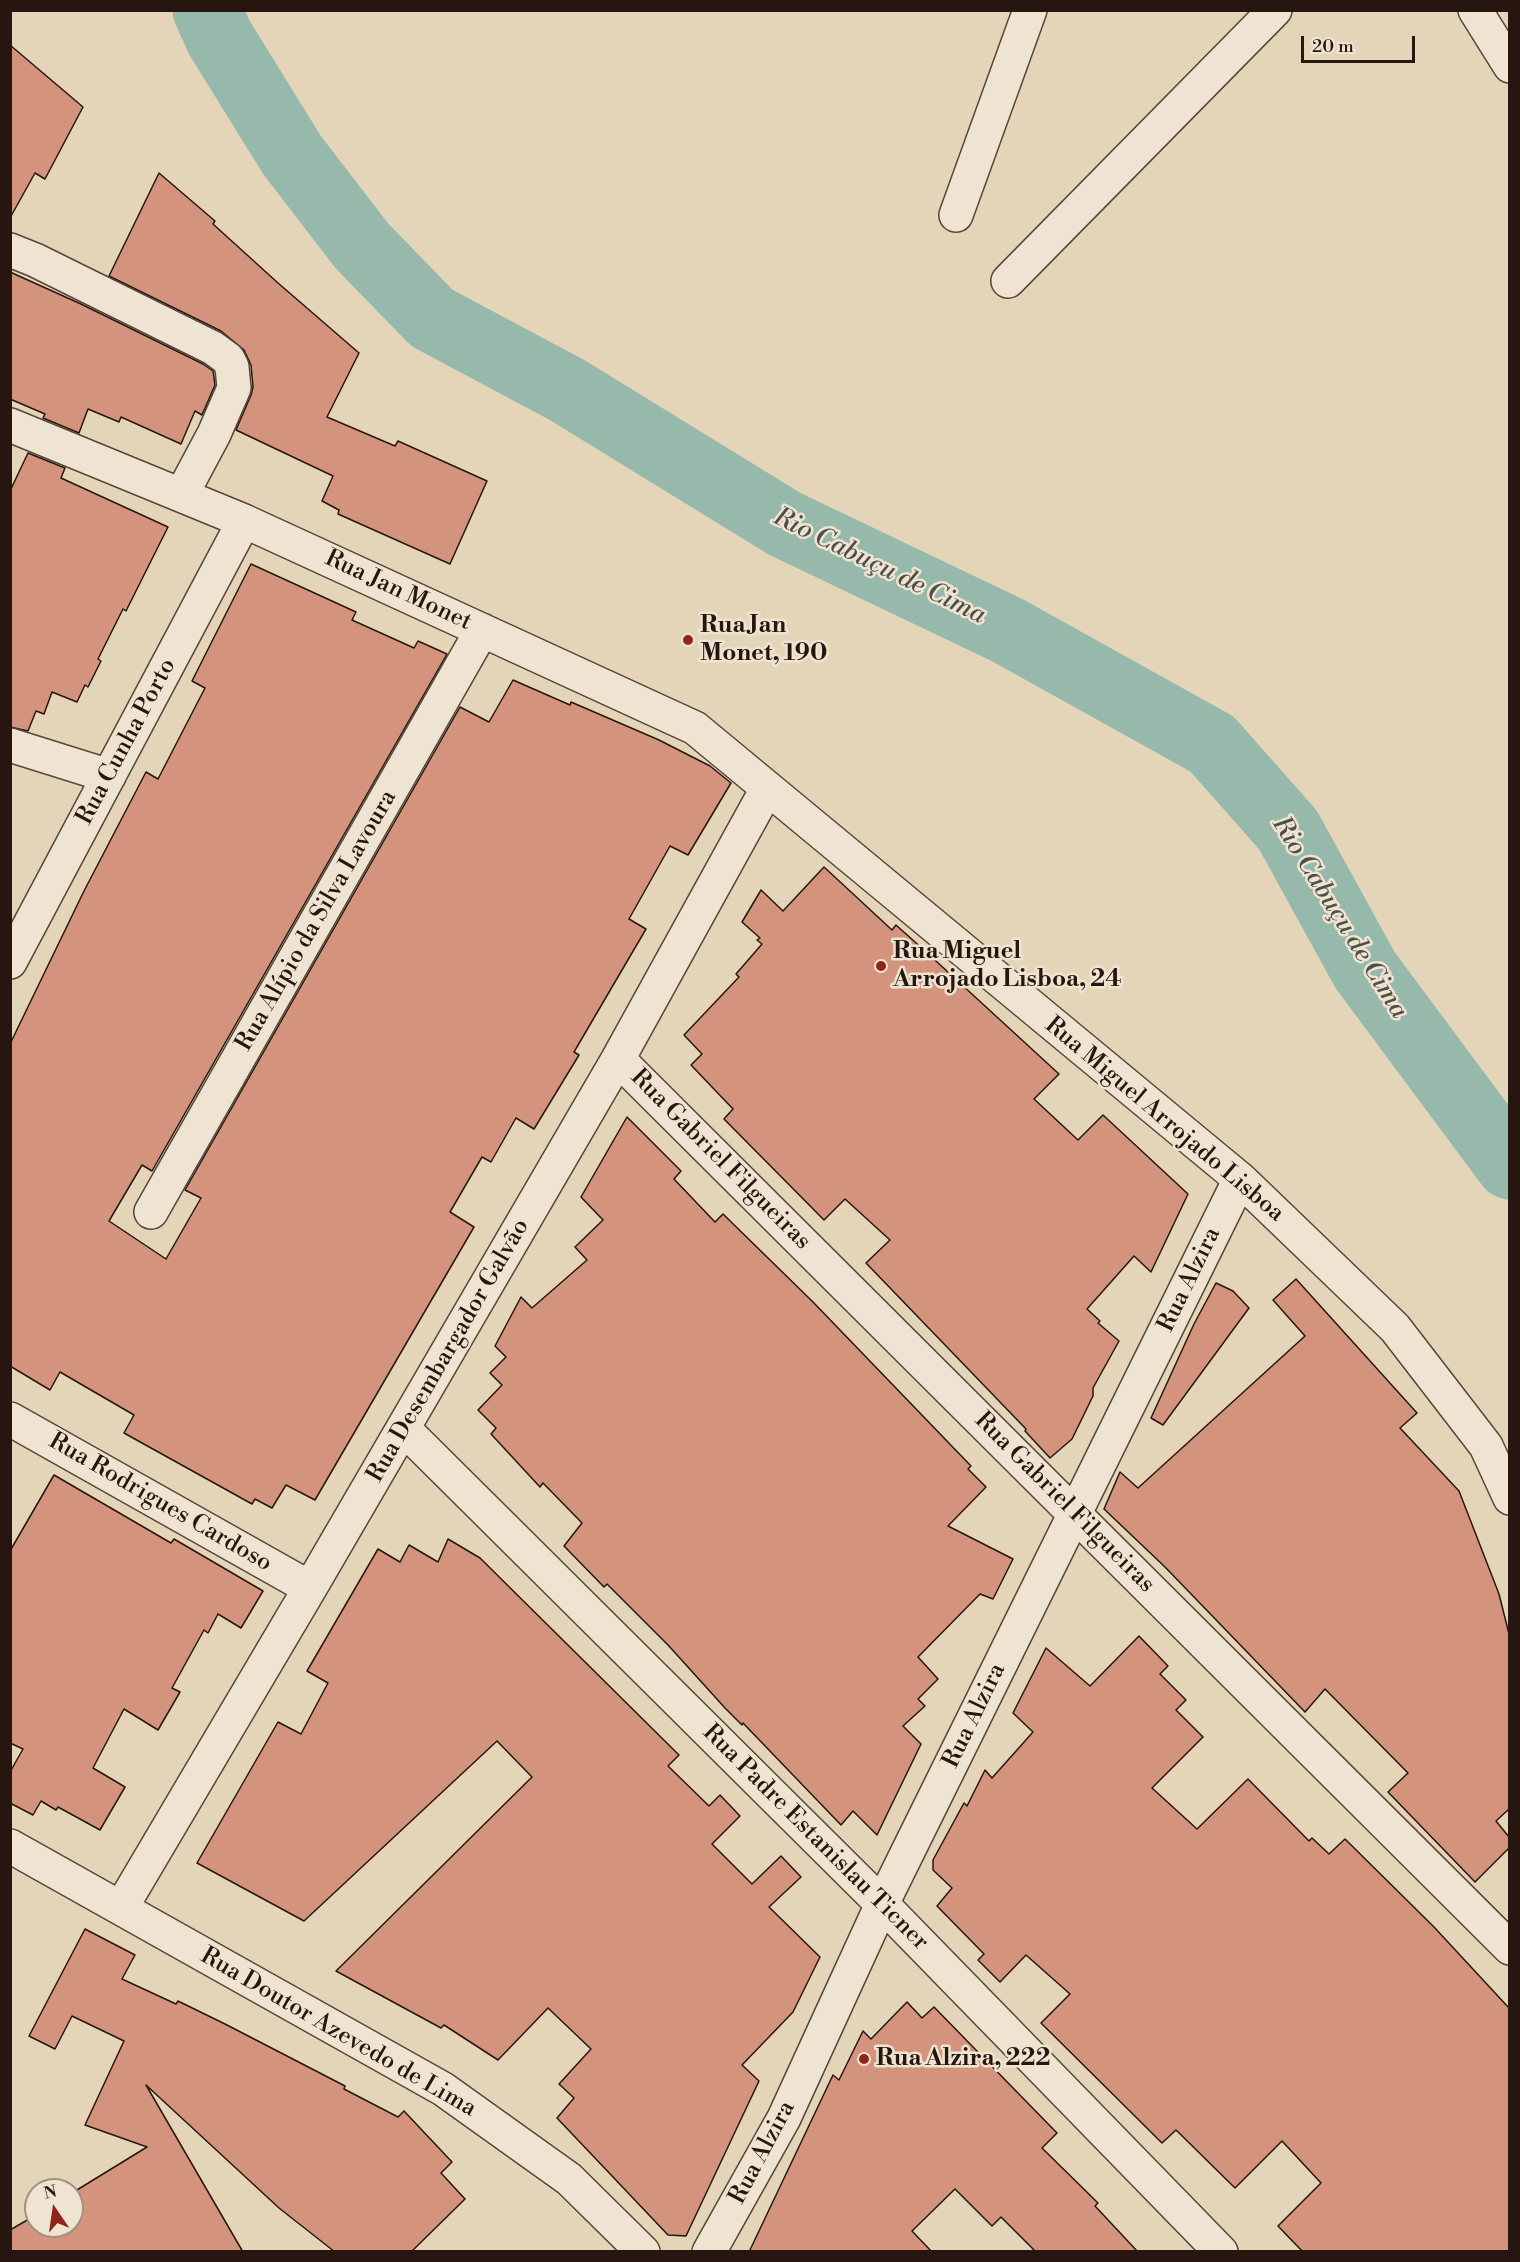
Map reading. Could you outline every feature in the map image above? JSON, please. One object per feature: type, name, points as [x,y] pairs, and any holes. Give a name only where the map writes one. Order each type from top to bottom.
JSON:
[{"type":"street","points":[[956,215],[1030,10]]},
{"type":"street","points":[[1008,282],[1275,10]]},
{"type":"street","points":[[1475,10],[1509,66]]},
{"type":"street","points":[[10,250],[35,260],[203,343],[228,359],[232,367],[234,388],[214,434],[182,494]]},
{"type":"street","name":"Rua Jan Monet","points":[[10,425],[244,521],[695,728],[767,789]]},
{"type":"street","name":"Rua Cunha Porto","points":[[10,962],[244,521]]},
{"type":"street","name":"Rua Alípio da Silva Lavoura","points":[[151,1212],[482,630]]},
{"type":"street","points":[[10,745],[109,776]]},
{"type":"street","name":"Rua Desembargador Galvão","points":[[121,1908],[404,1429],[618,1059],[767,789]]},
{"type":"street","name":"Rua Miguel Arrojado Lisboa","points":[[767,789],[1240,1179],[1395,1328],[1486,1446],[1509,1498]]},
{"type":"street","name":"Rua Gabriel Filgueiras","points":[[618,1059],[1509,1948]]},
{"type":"street","name":"Rua Alzira","points":[[709,2252],[784,2118],[882,1904],[1240,1179]]},
{"type":"street","name":"Rua Rodrigues Cardoso","points":[[10,1419],[310,1588]]},
{"type":"street","name":"Rua Padre Estanislau Ticner","points":[[404,1429],[882,1904],[1221,2252]]},
{"type":"street","name":"Rua Doutor Azevedo de Lima","points":[[10,1846],[443,2089],[569,2179],[643,2252]]},
{"type":"building","points":[[10,45],[83,107],[45,179],[35,173],[10,218]]},
{"type":"building","points":[[159,173],[215,221],[213,224],[278,283],[359,353],[327,417],[395,446],[398,441],[487,481],[450,564],[338,514],[339,510],[322,501],[333,476],[236,430],[253,387],[251,365],[244,350],[221,331],[109,276]]},
{"type":"building","points":[[10,272],[81,304],[213,371],[215,385],[202,415],[195,411],[181,444],[121,417],[119,422],[88,409],[79,433],[43,418],[45,414],[10,399]]},
{"type":"building","points":[[28,453],[65,468],[61,478],[168,527],[126,611],[123,609],[98,659],[101,661],[88,687],[85,685],[77,702],[52,692],[44,714],[36,711],[28,731],[10,727],[10,491]]},
{"type":"building","points":[[251,564],[356,612],[352,620],[414,648],[418,641],[447,654],[152,1171],[142,1165],[109,1221],[166,1259],[201,1198],[185,1190],[460,707],[489,722],[513,680],[659,740],[710,766],[731,783],[688,855],[670,846],[629,919],[646,929],[574,1052],[579,1055],[534,1129],[516,1118],[491,1162],[482,1157],[450,1212],[474,1227],[315,1500],[286,1485],[272,1508],[255,1499],[252,1504],[124,1433],[134,1415],[60,1372],[50,1390],[10,1366],[10,1044],[84,891],[146,772],[158,779],[205,688],[192,681]]},
{"type":"building","points":[[824,867],[892,930],[896,925],[1059,1074],[1034,1099],[1078,1140],[1103,1115],[1188,1194],[1151,1272],[1134,1256],[1087,1309],[1100,1321],[1098,1323],[1119,1341],[1093,1388],[1093,1396],[1072,1439],[1050,1458],[1025,1431],[1026,1429],[866,1263],[890,1240],[845,1199],[824,1220],[724,1119],[733,1109],[691,1065],[702,1054],[684,1035],[739,977],[736,974],[762,944],[757,940],[760,938],[742,922],[761,890],[783,911]]},
{"type":"building","points":[[627,1117],[681,1171],[674,1179],[715,1222],[723,1214],[813,1302],[971,1466],[968,1469],[986,1487],[948,1526],[1013,1559],[993,1599],[980,1594],[918,1657],[938,1679],[918,1699],[925,1706],[903,1726],[921,1744],[877,1835],[853,1811],[841,1825],[743,1723],[742,1725],[725,1708],[668,1645],[607,1584],[604,1587],[564,1546],[582,1523],[543,1483],[540,1487],[491,1434],[496,1428],[478,1410],[502,1385],[490,1373],[506,1357],[495,1346],[521,1297],[532,1308],[587,1260],[575,1247],[603,1220],[581,1197]]},
{"type":"building","points":[[1296,1279],[1417,1413],[1400,1428],[1459,1491],[1499,1594],[1509,1634],[1509,1809],[1496,1821],[1509,1837],[1509,1848],[1475,1882],[1388,1792],[1408,1773],[1325,1689],[1305,1712],[1165,1567],[1104,1509],[1120,1472],[1138,1488],[1305,1336],[1273,1300]]},
{"type":"building","points":[[1216,1283],[1233,1291],[1249,1308],[1163,1425],[1151,1418],[1194,1324]]},
{"type":"building","points":[[54,1475],[171,1543],[174,1539],[263,1591],[241,1628],[218,1614],[208,1633],[204,1630],[172,1688],[180,1692],[158,1730],[124,1709],[93,1768],[125,1787],[100,1830],[58,1807],[56,1810],[41,1801],[33,1815],[10,1803],[10,1772],[23,1749],[10,1743],[10,1551]]},
{"type":"building","points":[[448,1539],[480,1558],[679,1755],[668,1766],[709,1806],[720,1795],[740,1816],[712,1844],[752,1884],[781,1856],[801,1877],[769,1907],[820,1957],[793,2012],[742,2065],[759,2081],[686,2236],[668,2235],[557,2118],[574,2098],[559,2084],[591,2049],[548,2008],[498,2060],[444,2025],[441,2028],[336,1971],[532,1777],[497,1741],[304,1921],[197,1863],[278,1722],[301,1734],[328,1683],[307,1671],[378,1549],[400,1562],[409,1545],[438,1562]]},
{"type":"building","points":[[1139,1636],[1168,1666],[1160,1674],[1186,1700],[1176,1710],[1203,1737],[1152,1788],[1197,1829],[1248,1779],[1309,1841],[1312,1838],[1329,1854],[1345,1839],[1434,1927],[1509,2008],[1509,2252],[1303,2252],[1278,2226],[1321,2183],[1282,2141],[1235,2188],[1176,2130],[1162,2143],[1041,2023],[1070,1994],[1026,1955],[1000,1982],[978,1960],[984,1954],[937,1906],[952,1888],[933,1870],[933,1860],[964,1803],[967,1806],[985,1770],[992,1778],[1033,1732],[1013,1713],[1046,1648],[1090,1686]]},
{"type":"building","points":[[85,1929],[135,1955],[122,1979],[176,2004],[178,2001],[227,2025],[345,2086],[344,2089],[398,2117],[404,2111],[452,2162],[441,2173],[465,2199],[411,2252],[335,2252],[279,2208],[146,2085],[243,2252],[10,2252],[10,2230],[24,2222],[24,2238],[84,2238],[84,2186],[147,2147],[85,2125],[124,2041],[72,2016],[55,2049],[29,2036]]},
{"type":"building","points":[[907,2002],[922,2018],[934,2007],[1057,2133],[1042,2148],[1098,2203],[1095,2206],[1138,2252],[1036,2252],[1001,2217],[992,2226],[955,2189],[912,2231],[932,2252],[749,2252],[833,2075],[839,2080],[863,2031],[871,2039]]},
{"type":"waterway","name":"Rio Cabuçu de Cima","points":[[207,10],[219,37],[292,155],[362,246],[432,318],[567,390],[785,524],[1007,630],[1212,744],[1288,830],[1365,970],[1510,1165]]},
{"type":"place","name":"Rua Jan Monet, 190","points":[[688,640]]},
{"type":"place","name":"Rua Miguel Arrojado Lisboa, 24","points":[[881,966]]},
{"type":"place","name":"Rua Alzira, 222","points":[[864,2059]]}]
